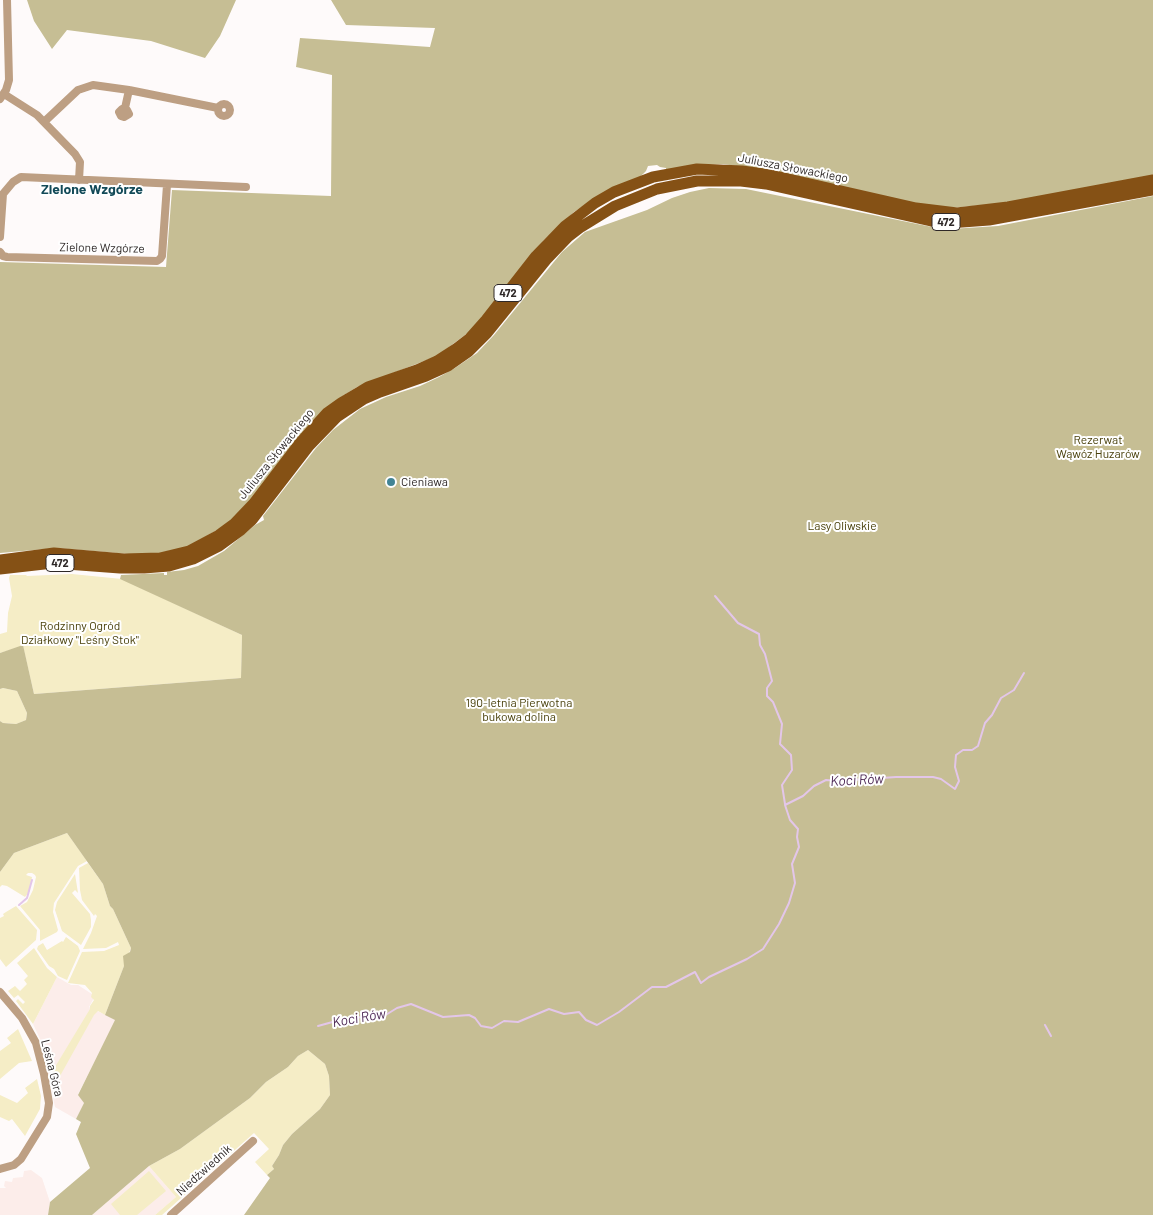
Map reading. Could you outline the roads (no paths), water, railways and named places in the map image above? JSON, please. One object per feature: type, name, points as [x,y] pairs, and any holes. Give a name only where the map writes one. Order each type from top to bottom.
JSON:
[{"type":"main road","name":"Juliusza Słowackiego","points":[[0,560],[54,553],[124,559],[160,558],[189,551],[219,535],[234,524],[254,503],[299,444],[327,413],[368,387],[417,370],[437,361],[458,348],[479,329],[536,256],[569,222],[614,192],[653,177],[697,169],[742,171],[771,175],[916,208],[957,213],[1066,201]]},
{"type":"main road","name":"Juliusza Słowackiego","points":[[0,569],[53,563],[120,568],[169,566],[192,559],[219,546],[252,520],[309,446],[337,417],[364,399],[426,376],[448,366],[468,352],[487,333],[546,260],[568,237],[615,206],[657,189],[697,181],[741,181],[766,184],[931,221],[949,223],[989,220],[1098,195],[1153,180]]},
{"type":"main road","name":"Juliusza Słowackiego","points":[[1098,195],[1153,190]]},
{"type":"street","points":[[7,0],[9,80],[2,97],[31,110],[78,157],[80,162],[79,180]]},
{"type":"street","points":[[44,122],[73,94],[84,87],[98,85],[218,108]]},
{"type":"street","points":[[125,108],[129,90]]},
{"type":"street","points":[[0,237],[3,194],[14,181],[24,177],[167,185],[246,187]]},
{"type":"street","name":"Zielone Wzgórze","points":[[0,252],[7,257],[160,259],[162,256],[167,185]]},
{"type":"street","name":"Leśna Góra","points":[[0,992],[22,1018],[33,1037],[44,1074],[49,1103],[47,1117],[21,1159],[14,1165],[0,1169]]},
{"type":"street","name":"Niedźwiednik","points":[[170,1215],[253,1141]]},
{"type":"waterway","points":[[715,596],[738,623],[759,634],[760,645],[765,654],[772,681],[767,688],[767,696],[773,702],[782,724],[780,744],[791,755],[792,770],[782,785],[785,804]]},
{"type":"waterway","name":"Koci Rów","points":[[318,1026],[347,1018],[384,1016],[397,1008],[411,1004],[443,1017],[469,1015],[475,1018],[481,1026],[492,1028],[504,1021],[518,1022],[549,1009],[564,1014],[579,1012],[586,1020],[597,1025],[619,1012],[652,987],[666,987],[695,972],[701,983],[763,949],[779,924],[789,903],[795,883],[792,864],[799,847],[798,829],[790,820],[785,805],[803,796],[814,786],[826,780],[933,777],[941,779],[955,789],[959,781],[955,767],[956,755],[963,750],[972,750],[978,746],[985,723],[992,715],[1001,698],[1014,690],[1024,673]]},
{"type":"waterway","points":[[19,905],[27,898],[32,880]]},
{"type":"waterway","points":[[1045,1025],[1051,1036]]},
{"type":"place","name":"Cieniawa","points":[[391,482]]},
{"type":"district","name":"Zielone Wzgórze","points":[[92,189]]},
{"type":"park label","name":"Rezerwat Wąwóz Huzarów","points":[[1098,447]]},
{"type":"park label","name":"Lasy Oliwskie","points":[[842,526]]},
{"type":"park label","name":"Rodzinny Ogród Działkowy \"Leśny Stok\"","points":[[80,633]]},
{"type":"park label","name":"190-letnia Pierwotna bukowa dolina","points":[[519,710]]}]
